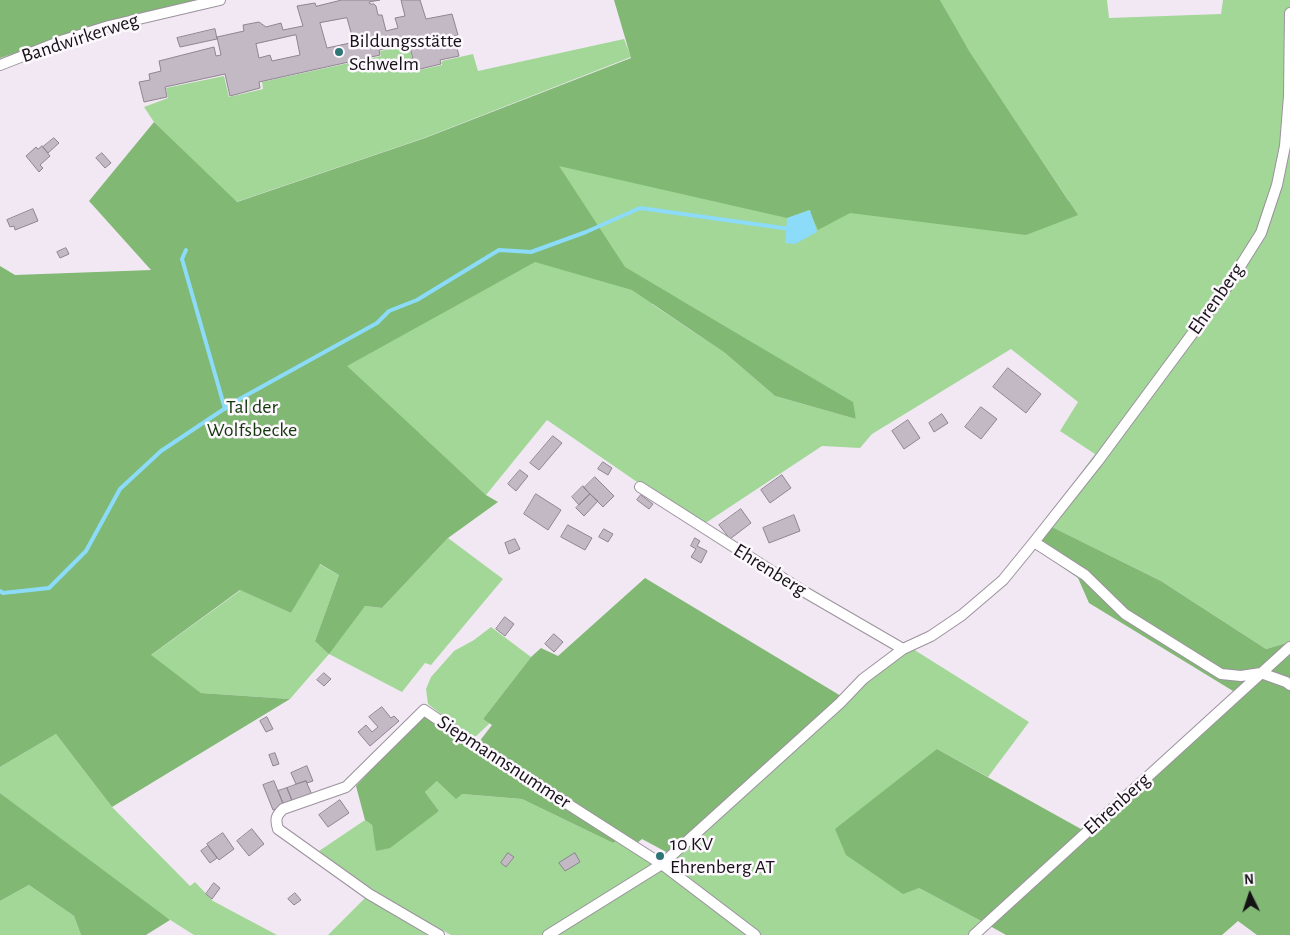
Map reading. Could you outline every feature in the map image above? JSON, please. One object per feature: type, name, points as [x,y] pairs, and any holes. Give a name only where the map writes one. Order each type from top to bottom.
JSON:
[{"type":"street","name":"Bandwirkerweg","points":[[0,65],[64,40],[109,26],[220,0]]},
{"type":"street","name":"Ehrenberg","points":[[548,935],[662,864],[863,680],[903,649],[931,636],[962,615],[1003,580],[1034,542],[1104,453],[1229,284],[1261,233],[1277,185],[1285,146],[1289,96],[1290,13]]},
{"type":"street","name":"Ehrenberg","points":[[640,486],[803,591],[903,649]]},
{"type":"street","points":[[1034,542],[1085,575],[1125,614],[1222,674],[1241,676],[1261,673],[1290,685]]},
{"type":"street","name":"Ehrenberg","points":[[974,935],[1290,647]]},
{"type":"street","name":"Siepmannsnummer","points":[[439,935],[369,894],[278,829],[276,821],[277,815],[283,809],[346,788],[424,710],[662,864]]},
{"type":"street","points":[[662,864],[755,935]]},
{"type":"green space","points":[[0,0],[206,0],[0,58]]},
{"type":"green space","name":"Tal der Wolfsbecke","points":[[614,0],[940,0],[969,51],[1078,215],[1026,235],[850,213],[818,230],[809,210],[787,218],[559,166],[625,267],[853,402],[856,419],[775,396],[725,353],[632,290],[535,262],[347,366],[486,495],[498,502],[448,538],[382,608],[365,606],[329,654],[315,641],[339,575],[320,564],[291,613],[240,590],[151,655],[201,693],[290,699],[112,807],[56,734],[0,767],[0,266],[15,275],[151,270],[89,201],[154,122],[237,202],[425,138],[631,58]]},
{"type":"green space","name":"Tal der Wolfsbecke","points":[[940,0],[1107,0],[1109,18],[1221,14],[1223,0],[1290,0],[1290,642],[1266,649],[1161,581],[1044,523],[1095,454],[1060,431],[1078,402],[1011,349],[872,434],[860,448],[822,446],[701,526],[547,420],[486,495],[419,433],[0,565],[540,131],[1049,211],[1069,201],[965,46]],"holes":[[[677,298],[852,402],[856,419],[775,396],[725,353],[652,304],[654,301]]]},
{"type":"green space","points":[[624,39],[631,57],[424,138],[236,202],[154,122],[144,107],[168,98],[166,88],[224,76],[229,97],[263,89],[262,82],[381,56],[380,51],[409,45],[415,71],[442,65],[442,61],[473,54],[478,71]]},
{"type":"green space","points":[[1044,523],[1161,581],[1266,649],[1290,642],[1290,935],[1257,935],[1238,921],[1222,935],[1006,935],[919,888],[903,894],[846,855],[835,829],[937,749],[1081,829],[1254,678],[1233,691],[1089,603],[1078,578],[1033,547]]},
{"type":"green space","points":[[448,538],[503,579],[431,665],[425,663],[402,692],[329,654],[290,699],[201,693],[150,656],[241,590],[291,613],[319,564],[339,575],[315,641],[365,606],[382,608]]},
{"type":"green space","points":[[645,578],[841,696],[670,854],[642,839],[636,844],[624,837],[613,843],[522,799],[462,794],[456,799],[437,781],[425,792],[439,811],[390,848],[376,851],[372,825],[365,820],[356,786],[424,714],[475,747],[492,725],[483,719],[531,657],[541,648],[558,656]]},
{"type":"green space","points":[[491,627],[531,657],[483,719],[490,723],[473,739],[428,704],[426,689],[431,677],[454,651],[474,640]]},
{"type":"green space","points":[[913,649],[1029,722],[988,777],[937,749],[919,888],[983,922],[968,935],[555,935],[664,864],[882,668]]},
{"type":"green space","points":[[56,734],[112,807],[190,886],[195,882],[213,901],[277,935],[194,935],[156,911],[0,793],[0,767]]},
{"type":"green space","points":[[437,781],[462,794],[522,799],[613,843],[617,841],[652,864],[546,935],[451,935],[372,891],[319,851],[365,820],[372,825],[377,851],[439,811],[425,792]]},
{"type":"green space","points":[[0,793],[170,920],[146,935],[81,935],[74,916],[29,885],[0,901]]},
{"type":"green space","points":[[29,885],[74,916],[81,935],[0,935],[0,901]]},
{"type":"green space","points":[[370,893],[445,935],[328,935]]},
{"type":"water","points":[[810,210],[817,232],[795,244],[785,243],[787,218]]},
{"type":"building","name":"Bildungsstätte Schwelm","points":[[342,0],[380,0],[369,2],[376,6],[378,15],[382,15],[386,31],[398,28],[395,18],[405,16],[401,0],[420,0],[426,19],[452,14],[458,35],[454,36],[459,56],[440,60],[441,64],[416,70],[409,44],[379,50],[380,55],[259,82],[260,88],[230,96],[225,74],[165,87],[167,97],[144,102],[139,82],[150,80],[149,74],[161,71],[159,61],[214,47],[216,56],[221,55],[217,37],[244,31],[243,25],[259,22],[266,27],[281,23],[283,30],[303,26],[297,6],[315,3],[316,6]],"holes":[[[347,18],[352,36],[349,37],[350,43],[327,48],[320,23]],[[296,35],[300,55],[272,61],[270,55],[259,58],[256,44]]]},
{"type":"building","points":[[215,29],[217,39],[180,47],[177,38]]},
{"type":"building","points":[[54,138],[59,143],[48,153],[43,147]]},
{"type":"building","points":[[42,146],[50,156],[40,165],[43,168],[39,172],[26,156],[36,147],[38,149]]},
{"type":"building","points":[[102,153],[111,163],[105,168],[96,158]]},
{"type":"building","points":[[33,209],[38,221],[15,230],[14,226],[10,227],[7,220]]},
{"type":"building","points":[[66,248],[69,254],[60,258],[57,252]]},
{"type":"building","points":[[1008,368],[1041,394],[1026,413],[993,387]]},
{"type":"building","points":[[981,407],[997,419],[981,439],[965,427]]},
{"type":"building","points":[[942,414],[948,423],[934,432],[929,423]]},
{"type":"building","points":[[908,420],[920,438],[904,449],[892,431]]},
{"type":"building","points":[[553,436],[562,443],[539,470],[530,463]]},
{"type":"building","points":[[603,462],[612,468],[608,475],[598,469]]},
{"type":"building","points":[[520,470],[528,476],[516,491],[508,484]]},
{"type":"building","points":[[782,475],[791,488],[770,503],[761,490]]},
{"type":"building","points":[[595,477],[614,496],[603,507],[584,488]]},
{"type":"building","points":[[583,486],[590,494],[579,505],[572,497]]},
{"type":"building","points":[[536,494],[561,510],[548,530],[524,514]]},
{"type":"building","points":[[590,494],[598,501],[584,516],[576,508]]},
{"type":"building","points":[[641,495],[653,504],[649,509],[637,500]]},
{"type":"building","points":[[741,509],[751,523],[730,539],[719,525]]},
{"type":"building","points":[[794,515],[800,531],[769,543],[763,528]]},
{"type":"building","points":[[568,525],[592,538],[585,550],[561,537]]},
{"type":"building","points":[[604,529],[613,534],[608,542],[599,537]]},
{"type":"building","points":[[695,538],[700,541],[697,546],[707,551],[701,563],[691,557],[696,549],[691,546]]},
{"type":"building","points":[[515,539],[520,549],[509,554],[505,543]]},
{"type":"building","points":[[505,617],[514,624],[505,636],[496,629]]},
{"type":"building","points":[[554,634],[563,642],[554,652],[545,644]]},
{"type":"building","points":[[324,673],[331,679],[324,686],[317,680]]},
{"type":"building","points":[[382,707],[391,718],[394,716],[399,721],[370,746],[358,732],[366,725],[372,732],[378,727],[369,717]]},
{"type":"building","points":[[267,717],[273,729],[266,732],[260,721]]},
{"type":"building","points":[[275,753],[279,764],[273,766],[269,755]]},
{"type":"building","points":[[307,766],[313,781],[296,784],[291,773]]},
{"type":"building","points":[[274,781],[284,806],[273,810],[263,785]]},
{"type":"building","points":[[306,781],[312,795],[293,803],[287,788]]},
{"type":"building","points":[[287,788],[293,803],[284,806],[278,791]]},
{"type":"building","points":[[340,800],[349,813],[328,827],[319,815]]},
{"type":"building","points":[[252,829],[264,844],[249,856],[237,841]]},
{"type":"building","points":[[223,833],[234,849],[219,860],[207,844]]},
{"type":"building","points":[[208,846],[217,858],[210,863],[201,851]]},
{"type":"building","points":[[508,853],[514,857],[506,867],[501,863]]},
{"type":"building","points":[[575,853],[580,862],[565,871],[559,863]]},
{"type":"building","points":[[214,883],[220,888],[212,899],[206,894]]},
{"type":"building","points":[[295,893],[301,900],[294,905],[288,899]]},
{"type":"waterway","points":[[0,591],[3,593],[49,588],[86,551],[120,489],[161,451],[236,401],[377,323],[389,311],[417,300],[499,250],[531,252],[586,232],[640,208],[790,229]]},
{"type":"waterway","points":[[186,250],[182,259],[225,409]]},
{"type":"place","name":"Bildungsstätte Schwelm","points":[[339,52]]},
{"type":"place","name":"10 KV Ehrenberg AT","points":[[660,856]]}]
